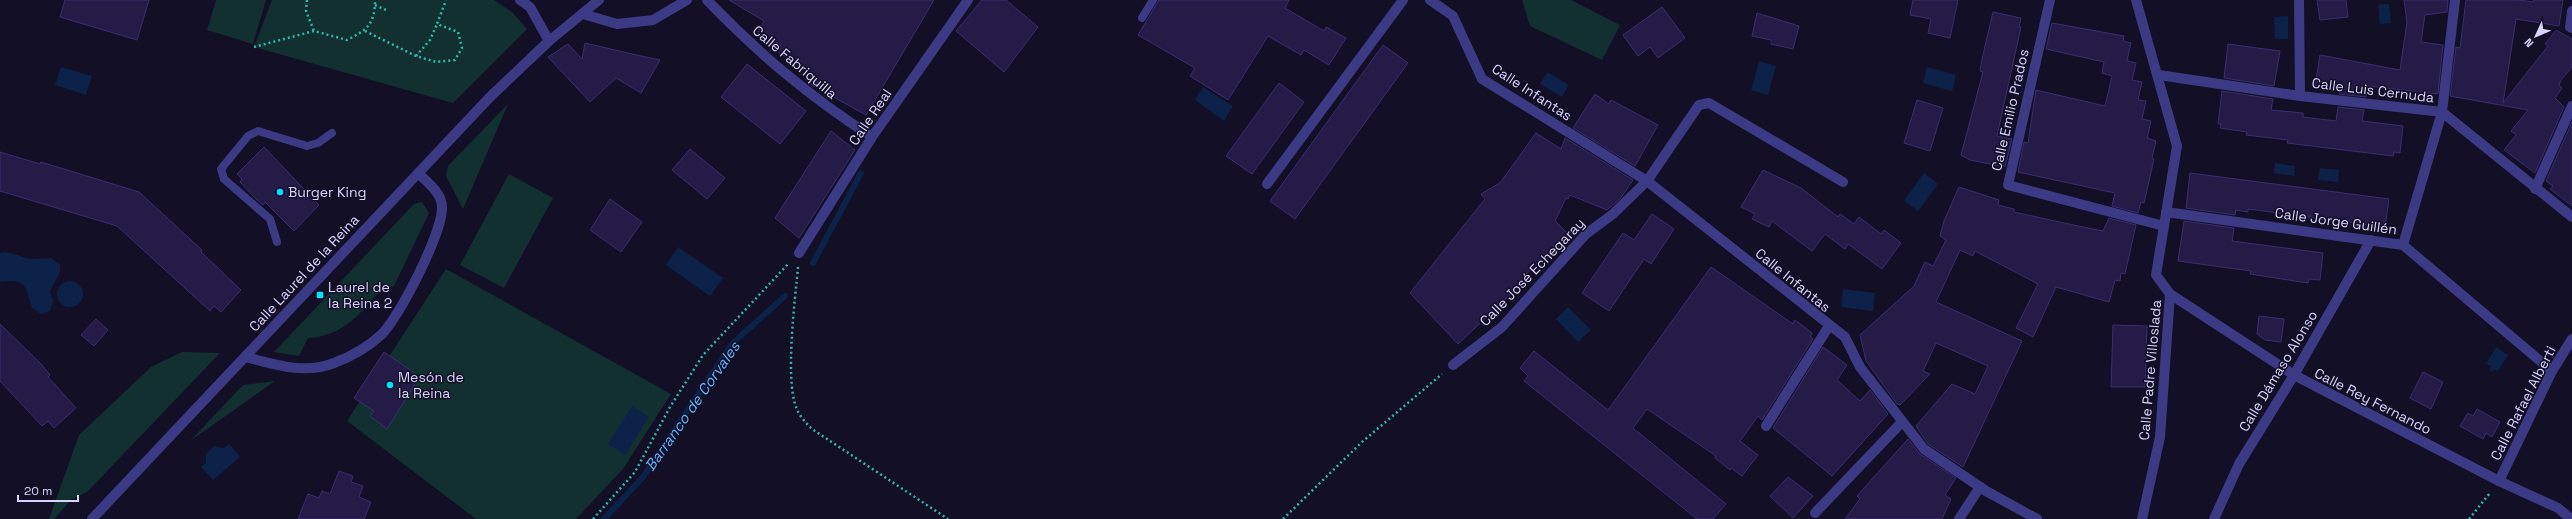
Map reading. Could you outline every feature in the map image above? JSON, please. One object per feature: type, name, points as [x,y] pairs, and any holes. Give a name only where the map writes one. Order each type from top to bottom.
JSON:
[{"type":"street","points":[[520,0],[530,7],[549,41]]},
{"type":"street","name":"Calle Laurel de la Reina","points":[[92,519],[490,97],[549,41],[599,0]]},
{"type":"street","points":[[583,14],[617,24],[653,20],[687,0]]},
{"type":"street","name":"Calle Fabriquilla","points":[[707,0],[776,67],[820,103],[872,137]]},
{"type":"street","name":"Calle Real","points":[[799,252],[872,137],[968,0]]},
{"type":"street","points":[[1267,184],[1403,0]]},
{"type":"street","name":"Calle Infantas","points":[[1430,0],[1453,16],[1482,79],[1647,181],[1828,326],[1845,337],[1860,366],[1901,423],[1924,449],[1980,487],[2037,519]]},
{"type":"street","name":"Calle Emilio Prados","points":[[2050,0],[2008,185],[2164,226]]},
{"type":"street","points":[[2136,0],[2159,75],[2177,146],[2156,275],[2170,294]]},
{"type":"street","points":[[2299,0],[2300,96]]},
{"type":"street","points":[[2403,245],[2442,112],[2456,0]]},
{"type":"street","points":[[2572,11],[2570,27],[2572,28]]},
{"type":"street","name":"Calle Luis Cernuda","points":[[2159,75],[2300,96],[2442,112],[2535,189],[2572,217]]},
{"type":"street","points":[[1647,181],[1699,105],[1709,102],[1843,182]]},
{"type":"street","points":[[2535,189],[2572,106]]},
{"type":"street","points":[[245,356],[289,369],[312,368],[333,364],[356,353],[382,334],[422,271],[439,222],[442,206],[438,194],[418,173]]},
{"type":"street","name":"Calle José Echegaray","points":[[1453,365],[1502,327],[1586,234],[1613,214],[1647,181]]},
{"type":"street","name":"Calle Jorge Guillén","points":[[2166,212],[2403,245],[2552,371]]},
{"type":"street","name":"Calle Dámaso Alonso","points":[[2214,519],[2239,464],[2294,375],[2371,240]]},
{"type":"street","name":"Calle Rey Fernando","points":[[2170,294],[2294,375],[2499,481],[2558,508],[2571,519]]},
{"type":"street","name":"Calle Padre Villoslada","points":[[2142,519],[2160,437],[2170,294]]},
{"type":"street","name":"Calle Infantas","points":[[1766,426],[1828,326]]},
{"type":"street","name":"Calle Rafael Alberti","points":[[2499,481],[2552,371],[2572,339]]},
{"type":"street","points":[[1815,513],[1901,423]]},
{"type":"street","points":[[1958,519],[1980,487]]},
{"type":"lane","points":[[1142,18],[1153,0]]},
{"type":"lane","points":[[277,242],[270,219],[224,179],[221,169],[230,156],[248,136],[258,131],[307,146],[318,143],[332,133]]},
{"type":"path","points":[[307,0],[306,10],[314,31]]},
{"type":"path","points":[[254,47],[314,31],[347,40],[365,31],[375,14],[375,0]]},
{"type":"path","points":[[416,56],[430,40],[446,0]]},
{"type":"path","points":[[375,5],[386,10]]},
{"type":"path","points":[[365,31],[416,56],[436,62],[454,60],[462,48],[458,32],[437,24]]},
{"type":"path","points":[[593,519],[634,472],[670,407],[703,355],[799,252]]},
{"type":"path","points":[[799,252],[793,317],[792,389],[796,407],[801,417],[812,429],[948,519]]},
{"type":"path","points":[[1283,519],[1362,442],[1453,365]]},
{"type":"path","points":[[2469,519],[2499,481]]},
{"type":"green space","points":[[216,0],[266,0],[253,44],[207,30]]},
{"type":"green space","points":[[272,0],[494,0],[512,12],[527,29],[453,103],[254,47]]},
{"type":"green space","points":[[1522,0],[1571,0],[1620,25],[1602,60],[1530,26]]},
{"type":"green space","points":[[508,104],[463,209],[446,176],[448,166]]},
{"type":"green space","points":[[509,174],[553,198],[504,288],[460,265]]},
{"type":"green space","points":[[422,202],[429,213],[394,286],[379,293],[355,318],[337,331],[323,336],[308,338],[299,356],[274,352],[414,204]]},
{"type":"green space","points":[[446,269],[671,394],[623,469],[576,519],[476,519],[347,421]]},
{"type":"green space","points":[[182,352],[220,353],[87,492],[71,500],[54,519],[49,519],[79,435],[151,367]]},
{"type":"green space","points":[[275,381],[190,441],[243,385]]},
{"type":"water","points":[[2389,4],[2391,23],[2380,24],[2378,5]]},
{"type":"water","points":[[2288,16],[2288,39],[2275,39],[2274,17]]},
{"type":"water","points":[[1759,61],[1776,66],[1768,95],[1751,90]]},
{"type":"water","points":[[61,67],[92,76],[86,95],[55,85]]},
{"type":"water","points":[[1927,67],[1956,75],[1952,91],[1923,83]]},
{"type":"water","points":[[1547,72],[1569,85],[1562,97],[1540,84]]},
{"type":"water","points":[[1203,87],[1233,106],[1224,121],[1195,100]]},
{"type":"water","points":[[2275,163],[2295,166],[2294,176],[2274,173]]},
{"type":"water","points":[[2320,168],[2339,170],[2338,182],[2318,180]]},
{"type":"water","points":[[1924,173],[1938,184],[1918,211],[1904,201]]},
{"type":"water","points":[[678,247],[723,278],[710,296],[666,265]]},
{"type":"water","points":[[6,252],[31,259],[51,258],[60,265],[60,272],[50,291],[53,301],[50,311],[41,314],[32,308],[26,289],[21,283],[9,281],[0,282],[0,253]]},
{"type":"water","points":[[70,281],[79,285],[83,294],[79,303],[70,307],[61,303],[57,294],[61,285]]},
{"type":"water","points":[[1843,289],[1875,293],[1873,311],[1841,307]]},
{"type":"water","points":[[1568,307],[1591,330],[1578,342],[1556,319]]},
{"type":"water","points":[[2496,347],[2508,355],[2498,371],[2494,369],[2492,372],[2489,370],[2491,366],[2486,364]]},
{"type":"water","points":[[632,406],[649,417],[625,455],[608,444]]},
{"type":"water","points":[[229,444],[240,457],[213,480],[201,467],[206,463],[206,454],[214,446],[224,448]]},
{"type":"building","points":[[65,0],[149,0],[137,40],[60,17]]},
{"type":"building","points":[[729,0],[934,0],[866,115],[808,83],[813,73],[773,49],[777,44],[758,32],[764,21]]},
{"type":"building","points":[[982,0],[1006,0],[1038,27],[1004,72],[956,31]]},
{"type":"building","points":[[1159,0],[1289,0],[1285,8],[1324,31],[1326,27],[1346,38],[1329,65],[1304,50],[1301,55],[1268,36],[1228,100],[1190,76],[1195,68],[1138,35]]},
{"type":"building","points":[[1913,0],[1958,0],[1950,38],[1928,33],[1931,19],[1910,15]]},
{"type":"building","points":[[2317,0],[2346,0],[2348,17],[2320,20]]},
{"type":"building","points":[[2404,0],[2448,0],[2447,12],[2425,15],[2421,42],[2443,45],[2438,94],[2368,86],[2366,97],[2339,94],[2340,90],[2315,86],[2320,55],[2400,70],[2407,22]]},
{"type":"building","points":[[2466,0],[2519,0],[2533,2],[2534,0],[2563,0],[2559,26],[2516,19],[2503,103],[2548,46],[2545,44],[2556,30],[2572,39],[2572,67],[2561,80],[2559,85],[2562,88],[2555,98],[2564,107],[2535,173],[2504,150],[2516,135],[2511,131],[2528,110],[2450,96],[2456,47],[2460,48]]},
{"type":"building","points":[[1662,7],[1685,38],[1658,58],[1650,47],[1638,56],[1623,35]]},
{"type":"building","points":[[1993,12],[2021,18],[2019,27],[2021,27],[1997,136],[2012,139],[2005,167],[1970,160],[1961,155],[1983,72],[1980,71],[1982,59]]},
{"type":"building","points":[[1757,13],[1799,26],[1793,49],[1771,44],[1771,40],[1752,36]]},
{"type":"building","points":[[2052,23],[2124,36],[2123,41],[2131,43],[2127,61],[2136,63],[2132,80],[2142,82],[2138,100],[2146,101],[2142,119],[2151,121],[2147,138],[2156,141],[2152,158],[2154,159],[2144,203],[2141,202],[2138,213],[2112,206],[2115,193],[2018,172],[2024,142],[2028,143],[2036,90],[2105,106],[2112,76],[2102,73],[2104,62],[2046,49]]},
{"type":"building","points":[[585,43],[660,60],[641,93],[616,78],[590,102],[548,57],[568,44],[582,59]]},
{"type":"building","points":[[2228,44],[2280,51],[2274,86],[2224,78]]},
{"type":"building","points":[[1383,45],[1408,63],[1295,219],[1270,201]]},
{"type":"building","points":[[747,64],[806,111],[780,144],[721,97]]},
{"type":"building","points":[[1279,83],[1304,102],[1252,174],[1226,156]]},
{"type":"building","points":[[2222,91],[2273,99],[2271,110],[2303,113],[2303,117],[2336,121],[2338,107],[2364,110],[2362,121],[2403,126],[2400,153],[2394,152],[2393,156],[2287,143],[2288,140],[2246,135],[2247,132],[2220,128],[2221,124],[2218,124]]},
{"type":"building","points":[[1595,94],[1609,104],[1611,100],[1658,125],[1635,166],[1573,128]]},
{"type":"building","points":[[1917,100],[1943,108],[1930,151],[1904,143]]},
{"type":"building","points":[[2572,122],[2572,206],[2550,189],[2553,186],[2546,181]]},
{"type":"building","points":[[831,131],[855,150],[799,238],[775,218]]},
{"type":"building","points":[[1536,133],[1561,149],[1565,138],[1633,180],[1620,199],[1607,210],[1570,195],[1568,199],[1566,198],[1555,221],[1568,234],[1525,275],[1528,278],[1458,344],[1410,293],[1485,199],[1481,194],[1500,183]]},
{"type":"building","name":"Burger King","points":[[264,147],[319,205],[294,231],[265,202],[263,205],[255,198],[240,182],[242,179],[237,174]]},
{"type":"building","points":[[690,149],[725,178],[707,199],[672,170]]},
{"type":"building","points":[[0,152],[40,164],[41,162],[139,192],[202,250],[201,252],[241,290],[221,312],[214,306],[210,311],[117,226],[0,191]]},
{"type":"building","points":[[1763,170],[1801,188],[1838,217],[1840,214],[1854,224],[1859,217],[1881,234],[1884,230],[1901,243],[1882,269],[1848,244],[1845,249],[1825,234],[1812,251],[1772,221],[1769,227],[1752,219],[1755,214],[1741,207]]},
{"type":"building","points":[[2190,173],[2389,199],[2385,227],[2248,209],[2248,212],[2236,210],[2235,215],[2186,208]]},
{"type":"building","points":[[1959,187],[1999,200],[1998,205],[2014,209],[2014,212],[2078,226],[2103,231],[2109,218],[2136,225],[2125,274],[2121,273],[2120,281],[2115,280],[2109,302],[2056,287],[2033,337],[2016,328],[2038,284],[1975,251],[1973,256],[1960,250],[1936,302],[2022,341],[1963,467],[1928,444],[1916,426],[1952,384],[1975,394],[1988,366],[1936,343],[1923,371],[1930,374],[1900,405],[1897,404],[1866,361],[1860,335],[1914,286],[1925,262],[1933,266],[1946,240],[1940,236],[1944,221]]},
{"type":"building","points":[[610,199],[642,222],[621,252],[590,230]]},
{"type":"building","points":[[1652,214],[1674,229],[1651,264],[1644,259],[1609,311],[1582,293],[1623,233],[1634,240]]},
{"type":"building","points":[[2184,221],[2234,228],[2232,241],[2323,253],[2320,280],[2309,279],[2308,283],[2250,274],[2251,271],[2178,261]]},
{"type":"building","points":[[1711,267],[1793,324],[1795,320],[1812,333],[1810,337],[1813,339],[1762,420],[1758,416],[1740,441],[1758,455],[1742,476],[1731,468],[1730,470],[1715,458],[1716,456],[1647,409],[1633,428],[1726,504],[1713,519],[1697,519],[1524,381],[1528,376],[1520,368],[1534,351],[1608,410]]},
{"type":"building","points":[[2259,316],[2284,319],[2281,342],[2265,340],[2257,334]]},
{"type":"building","points":[[96,319],[108,330],[94,346],[81,335]]},
{"type":"building","points":[[0,324],[41,364],[50,375],[48,377],[76,408],[54,428],[48,421],[42,426],[0,381]]},
{"type":"building","points":[[2113,325],[2147,326],[2145,387],[2111,387]]},
{"type":"building","points":[[1823,347],[1847,365],[1837,380],[1860,401],[1870,390],[1888,414],[1832,476],[1773,428]]},
{"type":"building","points":[[384,352],[416,374],[414,376],[418,379],[387,429],[370,416],[374,411],[354,398]]},
{"type":"building","points":[[2423,372],[2443,382],[2431,409],[2410,398]]},
{"type":"building","points":[[2477,409],[2500,422],[2492,437],[2486,433],[2483,439],[2460,426],[2468,413],[2473,416]]},
{"type":"building","points":[[1908,439],[1920,454],[1956,478],[1945,495],[1951,499],[1942,519],[1845,519],[1860,499],[1857,496]]},
{"type":"building","points":[[339,471],[353,476],[351,482],[363,486],[359,497],[371,502],[364,519],[298,519],[308,494],[319,498],[322,491],[330,494]]},
{"type":"building","points":[[1788,477],[1813,496],[1793,518],[1770,496]]},
{"type":"waterway","name":"Barranco de Corvales","points":[[813,263],[861,173]]},
{"type":"waterway","name":"Barranco de Corvales","points":[[604,519],[643,477],[732,344],[785,296]]},
{"type":"place","name":"Burger King","points":[[280,192]]},
{"type":"place","name":"Laurel de la Reina 2","points":[[320,295]]},
{"type":"place","name":"Mesón de la Reina","points":[[390,385]]}]
